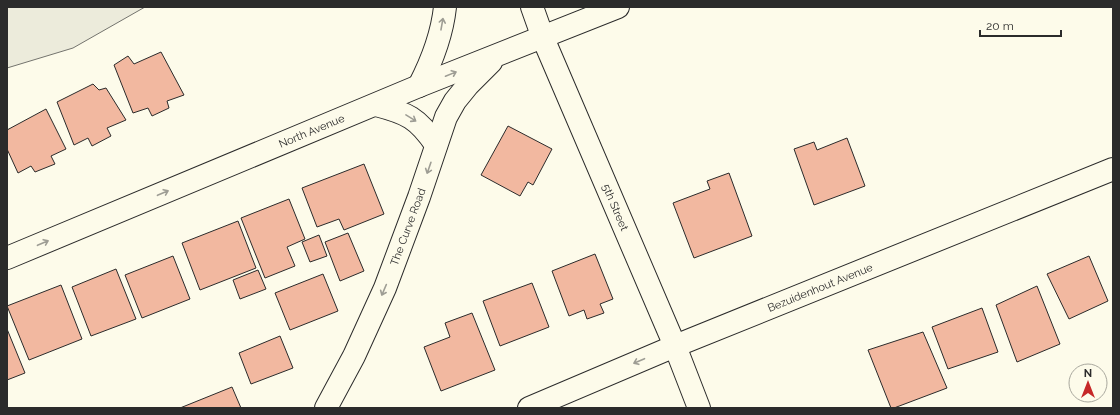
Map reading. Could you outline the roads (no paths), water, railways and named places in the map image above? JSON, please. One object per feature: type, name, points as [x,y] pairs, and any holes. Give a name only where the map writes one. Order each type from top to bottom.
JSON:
[{"type":"street","points":[[419,86],[435,52],[440,34],[444,7]]},
{"type":"street","name":"5th Street","points":[[532,7],[543,38],[675,346],[700,408]]},
{"type":"street","name":"North Avenue","points":[[7,258],[419,86],[618,7]]},
{"type":"street","name":"The Curve Road","points":[[326,408],[354,356],[385,288],[419,197],[446,117],[455,101],[468,85],[500,54]]},
{"type":"street","points":[[376,105],[408,115],[420,123],[436,145]]},
{"type":"street","name":"Bezuidenhout Avenue","points":[[529,408],[675,346],[1113,170]]}]
